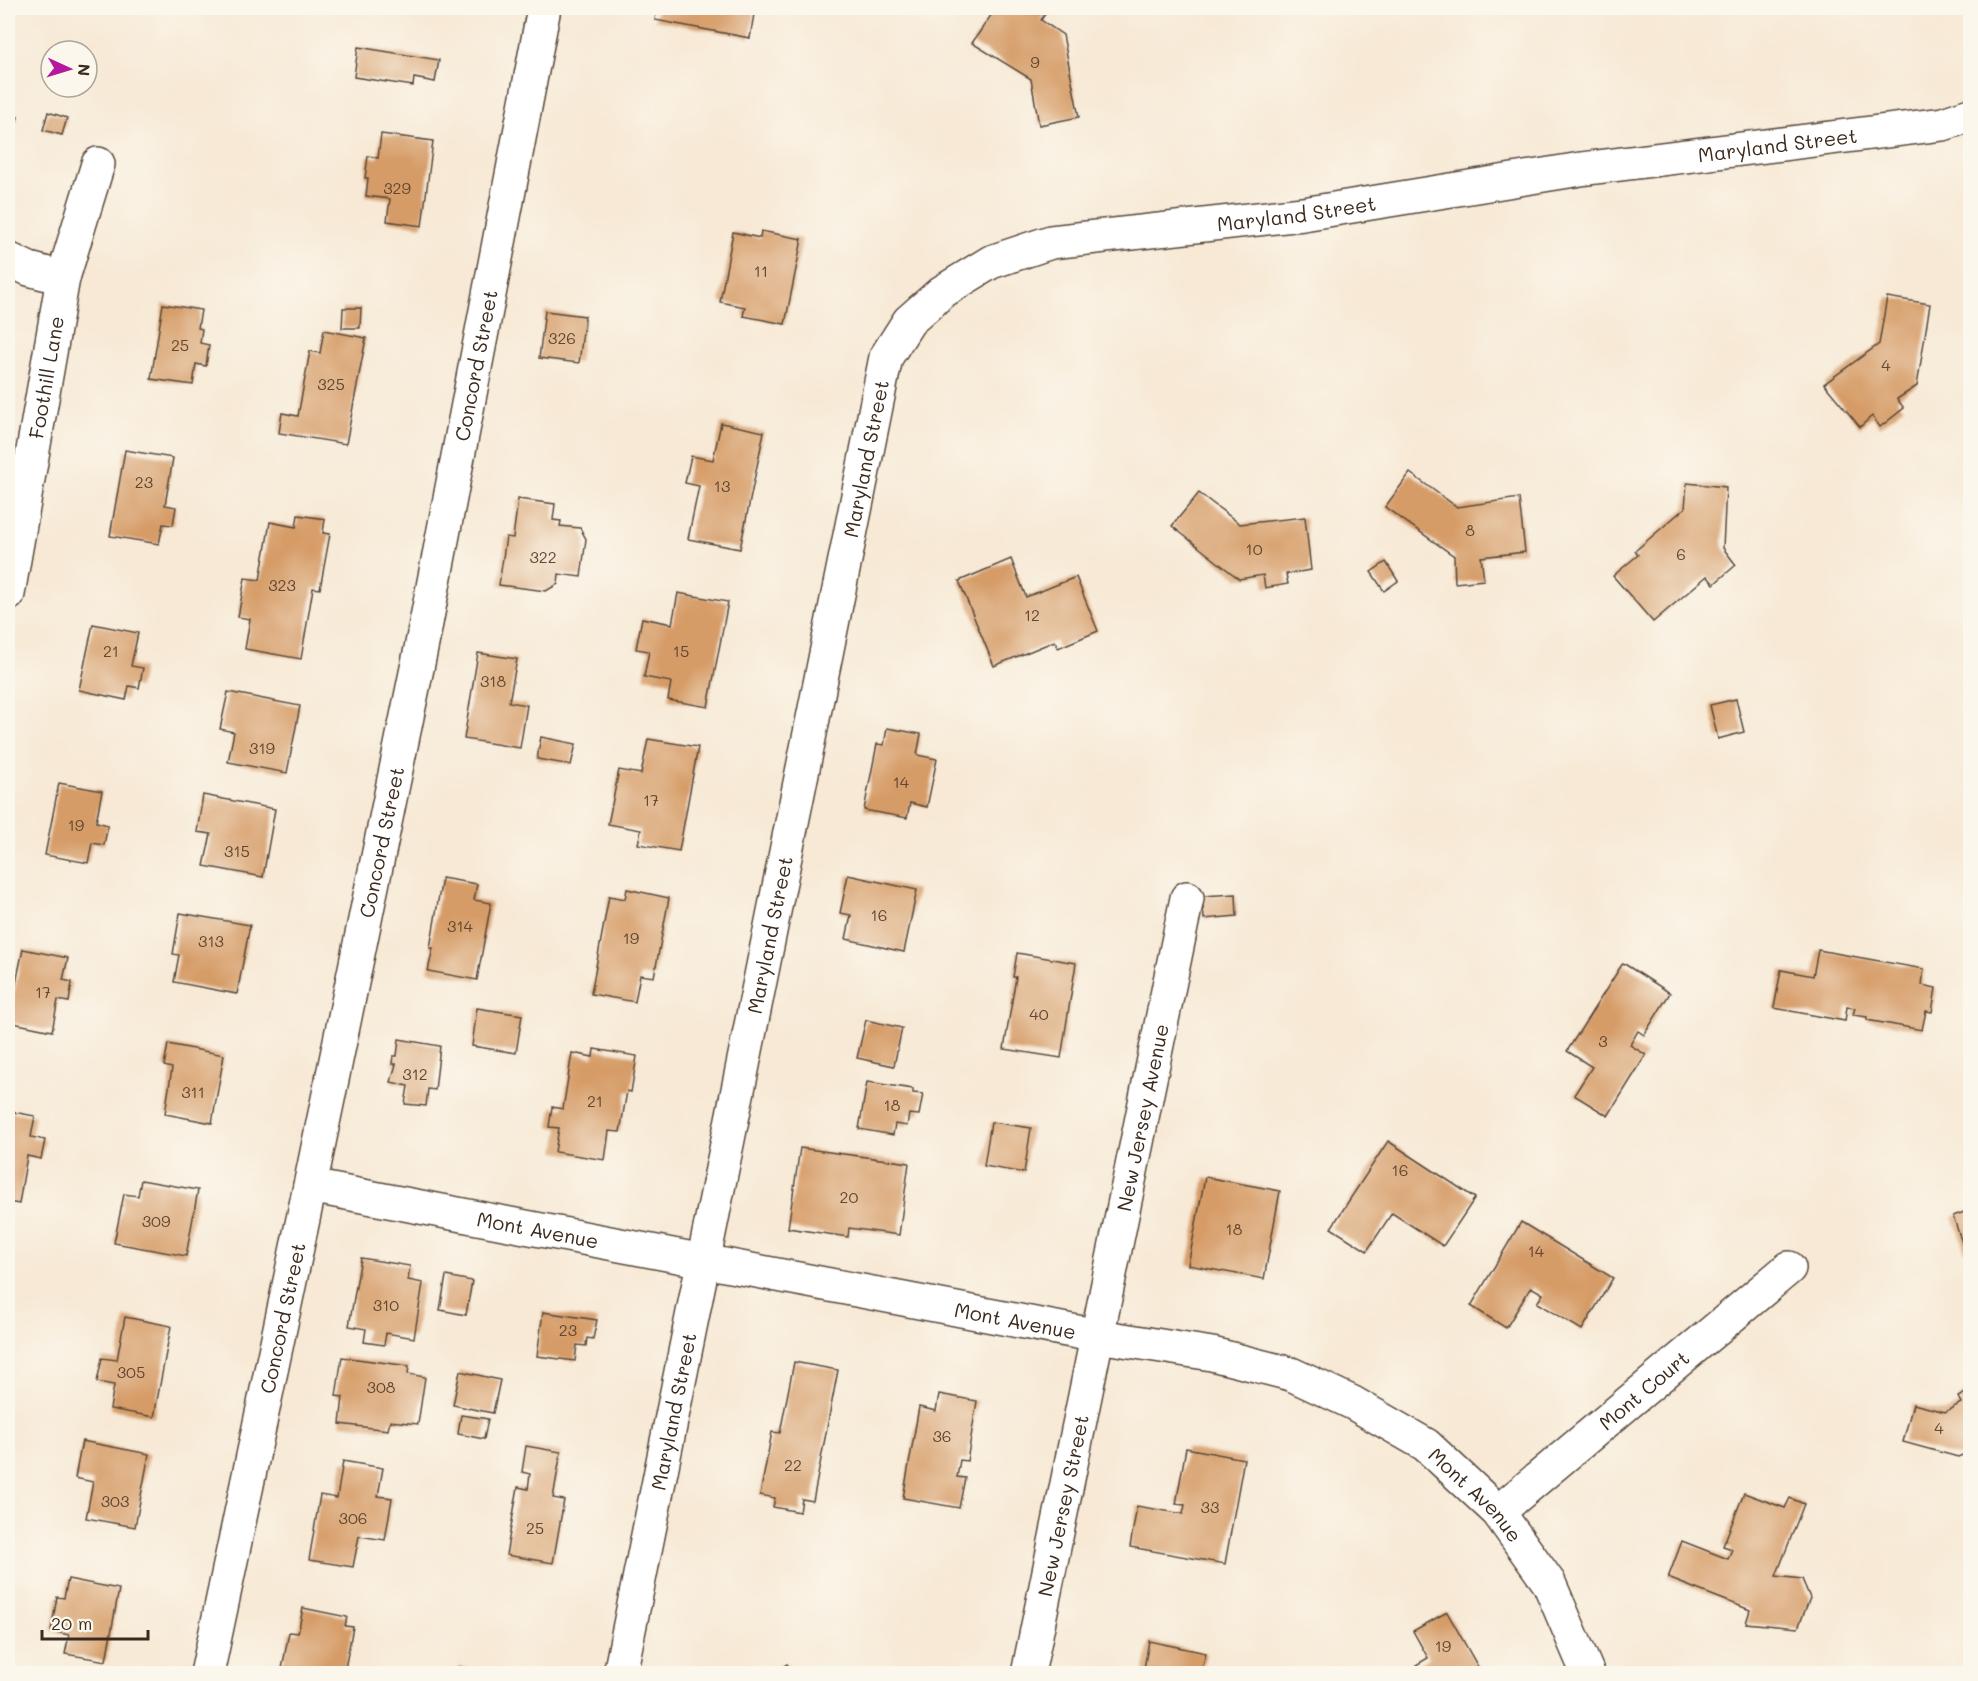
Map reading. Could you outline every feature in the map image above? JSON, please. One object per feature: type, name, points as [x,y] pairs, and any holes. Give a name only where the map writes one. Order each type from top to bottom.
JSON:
[{"type":"street","name":"Concord Street","points":[[207,1674],[423,639],[544,8]]},
{"type":"street","name":"Maryland Street","points":[[620,1674],[886,357],[909,321],[942,292],[991,262],[1051,242],[1303,214],[1581,170],[1943,124],[1971,115]]},
{"type":"street","name":"Foothill Lane","points":[[8,594],[63,278],[98,164]]},
{"type":"street","points":[[8,259],[29,269],[63,278]]},
{"type":"street","name":"New Jersey Avenue","points":[[1098,1336],[1188,898]]},
{"type":"street","name":"Mont Avenue","points":[[310,1186],[1098,1336],[1212,1354],[1291,1374],[1353,1403],[1426,1445],[1498,1512],[1549,1583],[1588,1674]]},
{"type":"street","name":"Mont Court","points":[[1498,1512],[1789,1268]]},
{"type":"street","name":"New Jersey Street","points":[[1028,1674],[1098,1336]]},
{"type":"building","points":[[657,8],[755,8],[750,38],[655,20]]},
{"type":"building","points":[[996,8],[1049,8],[1041,20],[1063,35],[1079,117],[1039,125],[1031,79],[972,43]]},
{"type":"building","points":[[358,47],[439,60],[435,82],[414,78],[413,86],[354,77]]},
{"type":"building","points":[[8,112],[18,117],[8,139]]},
{"type":"building","points":[[48,112],[67,118],[62,135],[43,130]]},
{"type":"building","points":[[381,134],[433,141],[422,226],[387,221],[390,199],[366,196],[368,178],[365,178],[368,156],[378,158]]},
{"type":"building","points":[[761,231],[802,239],[785,324],[743,316],[745,307],[720,302],[733,232],[760,238]]},
{"type":"building","points":[[1887,297],[1930,304],[1917,386],[1897,399],[1904,408],[1880,427],[1872,416],[1860,427],[1824,384],[1879,344]]},
{"type":"building","points":[[163,304],[201,310],[198,328],[202,329],[200,343],[209,345],[206,366],[196,364],[193,385],[151,379]]},
{"type":"building","points":[[343,308],[361,308],[360,328],[342,328]]},
{"type":"building","points":[[545,311],[585,316],[579,363],[539,358]]},
{"type":"building","points":[[324,330],[366,338],[346,444],[279,433],[282,413],[298,416],[310,351],[320,353]]},
{"type":"building","points":[[721,423],[764,432],[740,549],[688,539],[699,486],[685,483],[691,456],[713,460]]},
{"type":"building","points":[[125,450],[173,458],[165,505],[176,507],[173,525],[163,524],[159,544],[110,536]]},
{"type":"building","points":[[1410,473],[1457,507],[1519,498],[1525,552],[1481,557],[1484,580],[1455,583],[1454,556],[1385,507]]},
{"type":"building","points":[[1687,483],[1726,487],[1723,548],[1736,565],[1714,584],[1707,576],[1653,622],[1613,576],[1638,555],[1635,551],[1685,508]]},
{"type":"building","points":[[1199,493],[1240,524],[1305,517],[1311,570],[1286,574],[1288,584],[1265,588],[1263,575],[1239,579],[1172,526]]},
{"type":"building","points":[[518,499],[555,504],[553,520],[561,521],[560,526],[580,528],[586,539],[581,577],[559,574],[558,584],[546,591],[499,585],[506,537],[513,538]]},
{"type":"building","points":[[298,515],[325,519],[323,533],[330,534],[320,589],[313,588],[301,659],[245,649],[250,619],[238,617],[245,578],[260,580],[270,522],[296,527]]},
{"type":"building","points":[[1011,559],[1026,597],[1076,577],[1098,631],[1058,648],[1055,641],[994,666],[959,581]]},
{"type":"building","points":[[1386,562],[1398,581],[1384,591],[1371,572]]},
{"type":"building","points":[[678,593],[728,602],[708,707],[668,700],[671,682],[644,677],[649,651],[636,649],[642,618],[672,624]]},
{"type":"building","points":[[93,624],[138,633],[131,666],[143,668],[139,688],[129,686],[126,700],[79,690]]},
{"type":"building","points":[[478,653],[517,659],[509,702],[527,705],[520,748],[464,739]]},
{"type":"building","points":[[228,692],[300,706],[287,773],[228,762],[234,732],[220,729]]},
{"type":"building","points":[[1736,699],[1744,732],[1718,739],[1710,705]]},
{"type":"building","points":[[887,728],[921,734],[917,755],[937,759],[927,807],[910,803],[907,818],[864,810],[877,744],[884,745]]},
{"type":"building","points":[[541,737],[576,744],[571,765],[537,759]]},
{"type":"building","points":[[648,739],[698,747],[679,851],[638,844],[641,830],[608,824],[619,770],[641,774]]},
{"type":"building","points":[[59,783],[102,791],[96,822],[108,825],[104,845],[92,843],[88,863],[45,855]]},
{"type":"building","points":[[203,795],[275,809],[263,877],[204,866],[211,834],[197,832]]},
{"type":"building","points":[[848,875],[917,890],[904,952],[846,939],[851,915],[840,913]]},
{"type":"building","points":[[442,878],[477,884],[474,900],[491,903],[477,980],[428,971]]},
{"type":"building","points":[[627,889],[669,898],[654,977],[640,975],[635,1002],[591,994],[609,896],[625,899]]},
{"type":"building","points":[[1236,894],[1237,916],[1204,919],[1202,896]]},
{"type":"building","points":[[180,913],[250,925],[237,994],[174,982],[179,955],[173,954]]},
{"type":"building","points":[[23,949],[68,958],[63,980],[72,982],[69,1002],[58,1000],[52,1031],[8,1022]]},
{"type":"building","points":[[1818,950],[1924,969],[1922,985],[1936,988],[1932,1012],[1926,1011],[1922,1030],[1867,1020],[1867,1017],[1853,1015],[1855,1008],[1847,1007],[1845,1021],[1774,1008],[1781,970],[1813,976]]},
{"type":"building","points":[[1017,953],[1076,963],[1061,1058],[1004,1049],[1016,977],[1013,977]]},
{"type":"building","points":[[1623,963],[1670,993],[1644,1035],[1638,1031],[1630,1045],[1646,1055],[1608,1116],[1574,1095],[1592,1067],[1567,1051]]},
{"type":"building","points":[[477,1008],[522,1015],[516,1053],[472,1046]]},
{"type":"building","points":[[866,1020],[902,1028],[894,1066],[857,1058]]},
{"type":"building","points":[[399,1039],[440,1046],[435,1090],[428,1089],[426,1106],[405,1104],[408,1086],[391,1082],[396,1064],[392,1064],[393,1056],[397,1056]]},
{"type":"building","points":[[168,1044],[224,1055],[212,1123],[165,1114],[172,1068],[164,1066]]},
{"type":"building","points":[[594,1049],[637,1056],[631,1092],[627,1091],[620,1132],[609,1131],[605,1160],[555,1152],[559,1128],[549,1127],[552,1107],[563,1109],[572,1053],[593,1057]]},
{"type":"building","points":[[867,1082],[913,1089],[913,1093],[923,1094],[919,1115],[909,1114],[907,1126],[895,1124],[893,1135],[859,1129]]},
{"type":"building","points":[[8,1111],[35,1116],[31,1137],[45,1140],[41,1159],[27,1156],[19,1204],[8,1202]]},
{"type":"building","points":[[991,1122],[1031,1128],[1024,1173],[984,1166]]},
{"type":"building","points":[[1388,1141],[1475,1198],[1443,1246],[1392,1213],[1367,1251],[1331,1228]]},
{"type":"building","points":[[800,1148],[909,1163],[899,1235],[849,1228],[848,1237],[788,1228]]},
{"type":"building","points":[[1205,1177],[1280,1191],[1264,1279],[1188,1265]]},
{"type":"building","points":[[141,1180],[198,1190],[186,1256],[114,1243],[124,1194],[138,1196]]},
{"type":"building","points":[[1970,1210],[1970,1250],[1965,1252],[1953,1216]]},
{"type":"building","points":[[1521,1222],[1613,1278],[1582,1330],[1537,1303],[1543,1294],[1531,1287],[1506,1328],[1471,1306]]},
{"type":"building","points":[[361,1258],[410,1266],[408,1280],[423,1283],[414,1338],[386,1333],[384,1345],[364,1342],[366,1329],[349,1326]]},
{"type":"building","points":[[446,1276],[472,1281],[466,1315],[440,1310]]},
{"type":"building","points":[[543,1312],[597,1320],[593,1339],[587,1338],[586,1346],[577,1345],[575,1361],[537,1356]]},
{"type":"building","points":[[125,1317],[171,1326],[154,1417],[110,1409],[114,1385],[97,1382],[102,1358],[117,1360]]},
{"type":"building","points":[[342,1357],[409,1366],[408,1374],[425,1377],[418,1424],[390,1421],[388,1430],[340,1424],[343,1397],[336,1396]]},
{"type":"building","points":[[794,1362],[838,1370],[813,1501],[802,1499],[800,1512],[773,1507],[775,1498],[760,1495],[772,1432],[780,1433]]},
{"type":"building","points":[[460,1371],[500,1380],[493,1413],[453,1405]]},
{"type":"building","points":[[1970,1390],[1970,1460],[1967,1453],[1958,1457],[1903,1442],[1913,1404],[1945,1412],[1961,1403],[1958,1397]]},
{"type":"building","points":[[939,1394],[977,1401],[967,1461],[960,1460],[957,1477],[965,1478],[959,1508],[903,1498],[919,1407],[936,1411]]},
{"type":"building","points":[[461,1415],[488,1419],[484,1439],[458,1434]]},
{"type":"building","points":[[82,1441],[149,1454],[135,1527],[86,1518],[93,1482],[75,1478]]},
{"type":"building","points":[[526,1446],[561,1452],[553,1498],[564,1500],[553,1563],[506,1555],[518,1487],[528,1489],[530,1474],[522,1472]]},
{"type":"building","points":[[1186,1448],[1244,1459],[1225,1564],[1130,1547],[1137,1506],[1183,1514],[1185,1505],[1176,1504]]},
{"type":"building","points":[[343,1461],[383,1468],[378,1496],[392,1498],[385,1540],[359,1536],[353,1567],[309,1560],[320,1495],[337,1498]]},
{"type":"building","points":[[1744,1493],[1785,1508],[1790,1498],[1804,1504],[1776,1576],[1802,1579],[1810,1598],[1798,1628],[1746,1623],[1750,1610],[1668,1578],[1682,1541],[1728,1559],[1732,1549],[1723,1546]]},
{"type":"building","points":[[68,1579],[119,1589],[106,1661],[65,1654],[69,1635],[51,1631],[57,1597],[64,1598]]},
{"type":"building","points":[[303,1608],[347,1617],[345,1626],[353,1627],[344,1674],[281,1674],[289,1632],[298,1633]]},
{"type":"building","points":[[1447,1612],[1482,1674],[1421,1674],[1416,1665],[1428,1658],[1413,1631]]},
{"type":"building","points":[[1149,1641],[1206,1653],[1201,1674],[1143,1674]]},
{"type":"building","points":[[787,1664],[793,1674],[771,1674]]},
{"type":"building","points":[[459,1667],[489,1672],[489,1674],[458,1674]]}]
